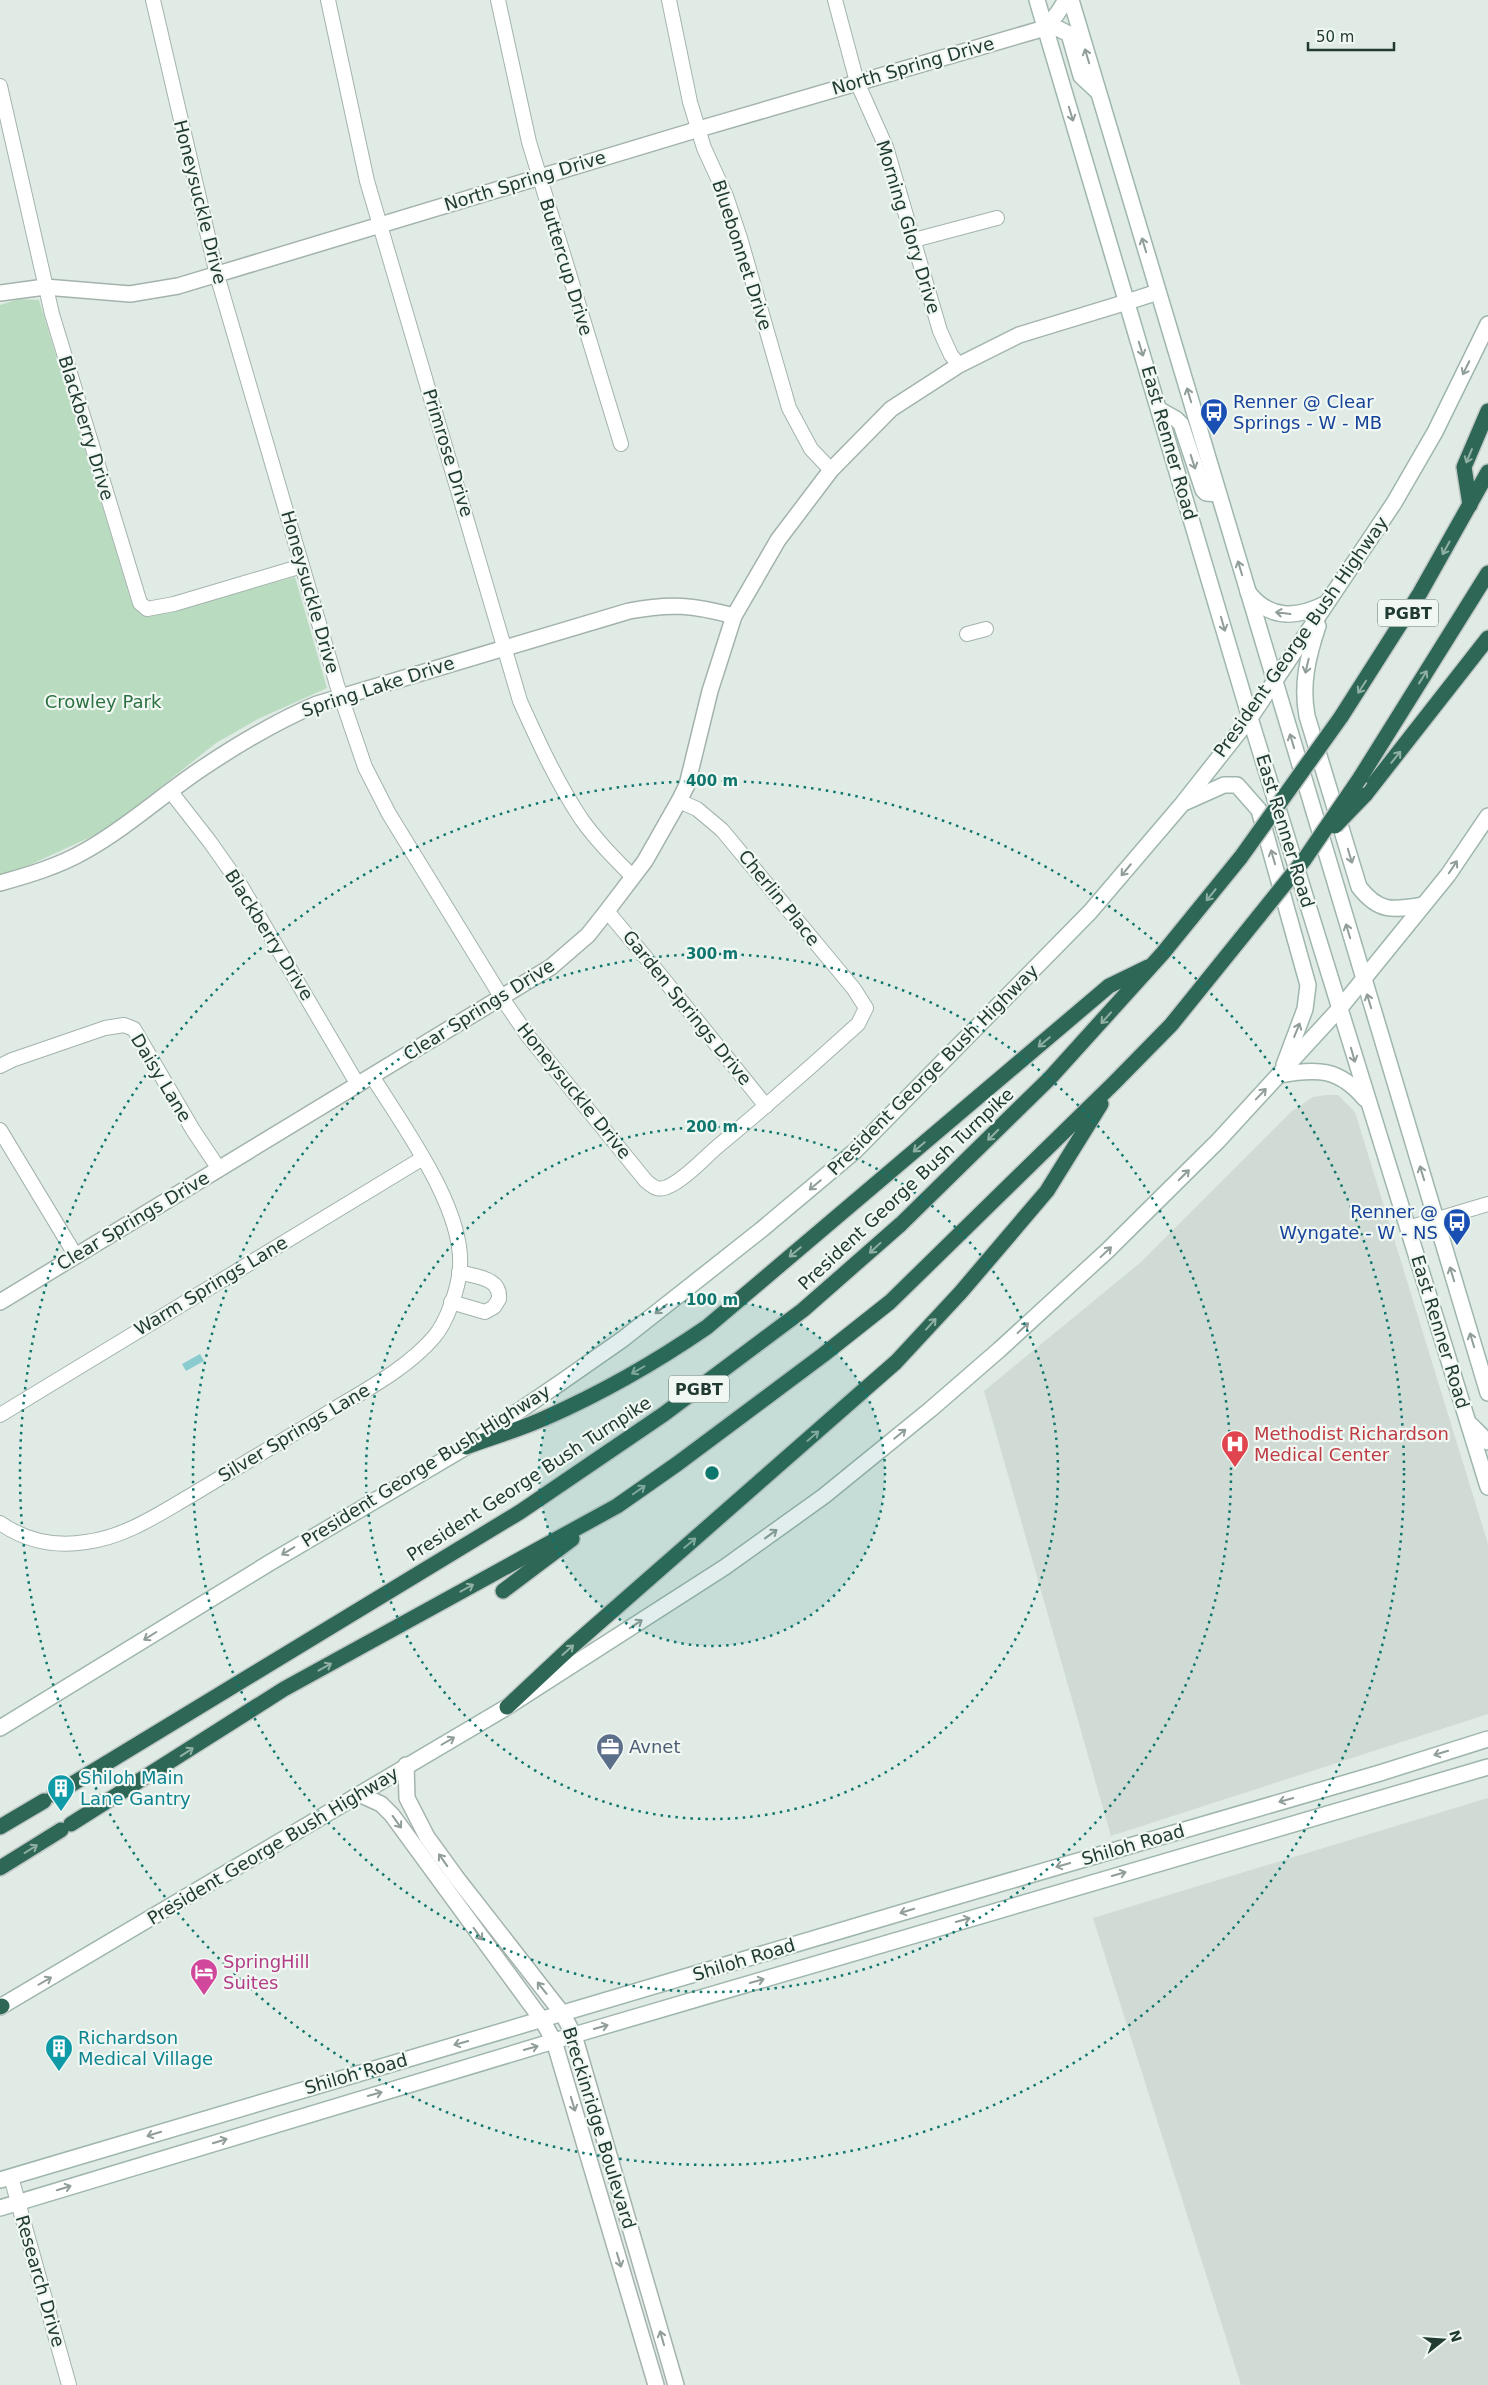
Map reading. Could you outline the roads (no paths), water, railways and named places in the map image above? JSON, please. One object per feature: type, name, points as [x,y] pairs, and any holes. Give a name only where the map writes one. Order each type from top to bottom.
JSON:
[{"type":"highway","points":[[1470,505],[1464,467],[1488,411]]},
{"type":"highway","name":"President George Bush Turnpike","points":[[0,1828],[520,1512],[628,1439],[734,1363],[837,1282],[927,1199],[1050,1078],[1154,964],[1241,857],[1341,718],[1403,622],[1488,472]]},
{"type":"highway","name":"PGBT","points":[[0,1868],[284,1689],[616,1506],[677,1464],[890,1302],[1171,1025],[1304,860],[1360,778],[1488,573]]},
{"type":"highway","points":[[1304,860],[1365,795],[1488,638]]},
{"type":"highway","points":[[466,1446],[542,1420],[590,1398],[675,1348],[707,1326],[1110,986],[1154,964]]},
{"type":"highway","points":[[507,1706],[570,1648],[896,1362],[960,1292],[1047,1191],[1114,1083]]},
{"type":"highway","points":[[503,1591],[616,1506]]},
{"type":"main road","name":"East Renner Road","points":[[1037,0],[1250,718],[1340,1008],[1367,1102],[1488,1488]]},
{"type":"main road","points":[[1045,28],[1058,14],[1066,0]]},
{"type":"main road","name":"East Renner Road","points":[[1071,0],[1488,1393]]},
{"type":"main road","name":"North Spring Drive","points":[[0,293],[45,287],[130,294],[178,286],[699,129],[1045,28]]},
{"type":"main road","points":[[1045,28],[1059,29],[1069,34],[1081,76],[1098,93]]},
{"type":"main road","name":"Clear Springs Drive","points":[[0,1302],[552,967],[588,934],[607,911],[633,877],[679,801],[687,785],[710,691],[734,616],[778,540],[831,470],[891,409],[959,365],[1019,335],[1158,292]]},
{"type":"main road","name":"President George Bush Highway","points":[[0,1728],[271,1562],[466,1446],[623,1339],[761,1230],[855,1151],[1090,912],[1183,803],[1250,718],[1394,503],[1430,440],[1488,324]]},
{"type":"main road","points":[[1160,410],[1176,418],[1181,424],[1203,490],[1206,493],[1218,494]]},
{"type":"main road","points":[[1247,590],[1257,604],[1273,612],[1292,614],[1310,612],[1326,603]]},
{"type":"main road","points":[[1326,603],[1312,645],[1303,695],[1307,716],[1360,887],[1368,899],[1379,907],[1407,908],[1423,905]]},
{"type":"main road","name":"Spring Lake Drive","points":[[0,884],[37,873],[84,852],[118,831],[204,767],[288,716],[340,696],[629,611],[653,606],[680,605],[703,607],[734,616]]},
{"type":"main road","points":[[1183,803],[1224,786],[1237,785],[1260,810],[1308,985],[1306,1009],[1279,1076]]},
{"type":"main road","name":"President George Bush Highway","points":[[1,2006],[360,1795],[406,1765],[507,1706],[725,1567],[824,1496],[923,1416],[999,1350],[1107,1250],[1218,1141],[1340,1008],[1362,977],[1448,876],[1488,816]]},
{"type":"main road","points":[[1279,1076],[1307,1070],[1340,1076],[1354,1086],[1367,1102]]},
{"type":"main road","points":[[1468,1422],[1488,1442]]},
{"type":"main road","name":"Shiloh Road","points":[[6,2179],[281,2096],[1380,1773],[1488,1739]]},
{"type":"main road","name":"Breckinridge Boulevard","points":[[406,1765],[407,1798],[427,1837],[562,2013],[574,2035],[676,2385]]},
{"type":"main road","name":"Shiloh Road","points":[[0,2208],[288,2119],[1488,1767]]},
{"type":"main road","points":[[1380,1773],[1387,1797]]},
{"type":"main road","name":"Breckinridge Boulevard","points":[[360,1795],[381,1804],[392,1815],[542,2020],[554,2041],[656,2385]]},
{"type":"main road","points":[[1084,1859],[1084,1885]]},
{"type":"main road","points":[[450,1894],[461,1882]]},
{"type":"main road","points":[[281,2096],[288,2119]]},
{"type":"street","name":"Honeysuckle Drive","points":[[153,0],[216,275],[340,696],[377,793],[502,998],[528,1036],[653,1188],[661,1189],[668,1187],[766,1106]]},
{"type":"street","name":"Primrose Drive","points":[[328,0],[368,181],[380,226],[520,701],[541,748],[582,819],[608,852],[633,877]]},
{"type":"street","name":"Buttercup Drive","points":[[498,0],[529,142],[621,444]]},
{"type":"street","name":"Bluebonnet Drive","points":[[669,0],[690,102],[704,148],[726,196],[740,238],[789,408],[811,449],[831,470]]},
{"type":"street","name":"Morning Glory Drive","points":[[835,0],[857,82],[886,147],[940,330],[951,355],[959,365]]},
{"type":"street","name":"Blackberry Drive","points":[[0,86],[45,287],[140,603],[147,609],[174,604],[302,566]]},
{"type":"street","points":[[914,240],[997,218]]},
{"type":"street","points":[[967,634],[986,629]]},
{"type":"street","name":"Blackberry Drive","points":[[171,792],[241,886],[358,1085]]},
{"type":"street","name":"Cherlin Place","points":[[679,801],[697,809],[728,836],[854,988],[866,1008],[858,1024],[766,1106]]},
{"type":"street","name":"Garden Springs Drive","points":[[607,911],[658,970],[766,1106]]},
{"type":"street","name":"Daisy Lane","points":[[0,1066],[12,1060],[105,1028],[124,1025],[134,1029],[192,1130],[219,1169]]},
{"type":"street","name":"Silver Springs Lane","points":[[0,1523],[16,1534],[44,1543],[85,1543],[132,1529],[252,1460],[406,1364],[435,1336],[448,1314],[459,1272],[459,1239],[452,1214],[423,1158],[372,1076]]},
{"type":"street","points":[[0,1130],[76,1256]]},
{"type":"street","name":"Warm Springs Lane","points":[[0,1415],[423,1158]]},
{"type":"street","points":[[1408,1228],[1488,1204]]},
{"type":"street","points":[[451,1302],[485,1312],[494,1307],[499,1299],[499,1290],[490,1280],[459,1272]]},
{"type":"street","name":"Research Drive","points":[[6,2179],[18,2203],[69,2385]]},
{"type":"water","points":[[200,1354],[204,1361],[186,1371],[182,1364]]},
{"type":"place","name":"Renner @ Clear Springs - W - MB","points":[[1214,436]]},
{"type":"place","name":"Renner @ Wyngate - W - NS","points":[[1457,1246]]},
{"type":"place","name":"Methodist Richardson Medical Center","points":[[1235,1468]]},
{"type":"place","name":"Avnet","points":[[610,1771]]},
{"type":"place","name":"Shiloh Main Lane Gantry","points":[[61,1812]]},
{"type":"place","name":"SpringHill Suites","points":[[204,1996]]},
{"type":"place","name":"Richardson Medical Village","points":[[59,2072]]},
{"type":"park label","name":"Crowley Park","points":[[103,702]]}]
